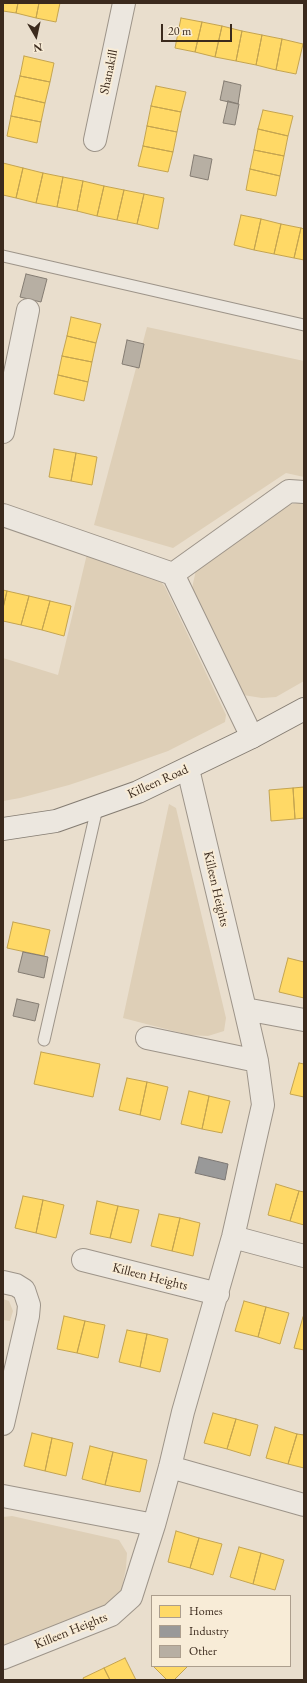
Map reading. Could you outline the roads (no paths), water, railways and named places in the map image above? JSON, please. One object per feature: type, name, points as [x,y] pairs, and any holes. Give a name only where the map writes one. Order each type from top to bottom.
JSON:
[{"type":"street","name":"Shanakill","points":[[95,140],[124,3]]},
{"type":"street","points":[[3,432],[28,310]]},
{"type":"street","points":[[173,574],[284,494],[289,491],[304,492]]},
{"type":"street","points":[[3,515],[173,574],[252,737]]},
{"type":"street","name":"Killeen Road","points":[[3,830],[56,821],[97,808],[138,792],[252,737],[304,709]]},
{"type":"street","name":"Killeen Heights","points":[[3,1658],[111,1615],[131,1597],[154,1525],[183,1412],[218,1294],[233,1238],[263,1105],[257,1061],[188,769]]},
{"type":"street","points":[[245,1009],[304,1020]]},
{"type":"street","points":[[147,1038],[257,1061]]},
{"type":"street","points":[[233,1238],[304,1256]]},
{"type":"street","name":"Killeen Heights","points":[[83,1260],[218,1294]]},
{"type":"street","points":[[3,1282],[16,1285],[24,1290],[29,1305],[28,1316],[3,1424]]},
{"type":"street","points":[[170,1467],[304,1505]]},
{"type":"street","points":[[3,1496],[154,1525]]},
{"type":"lane","points":[[3,256],[304,325]]},
{"type":"lane","points":[[44,1040],[97,808]]}]
